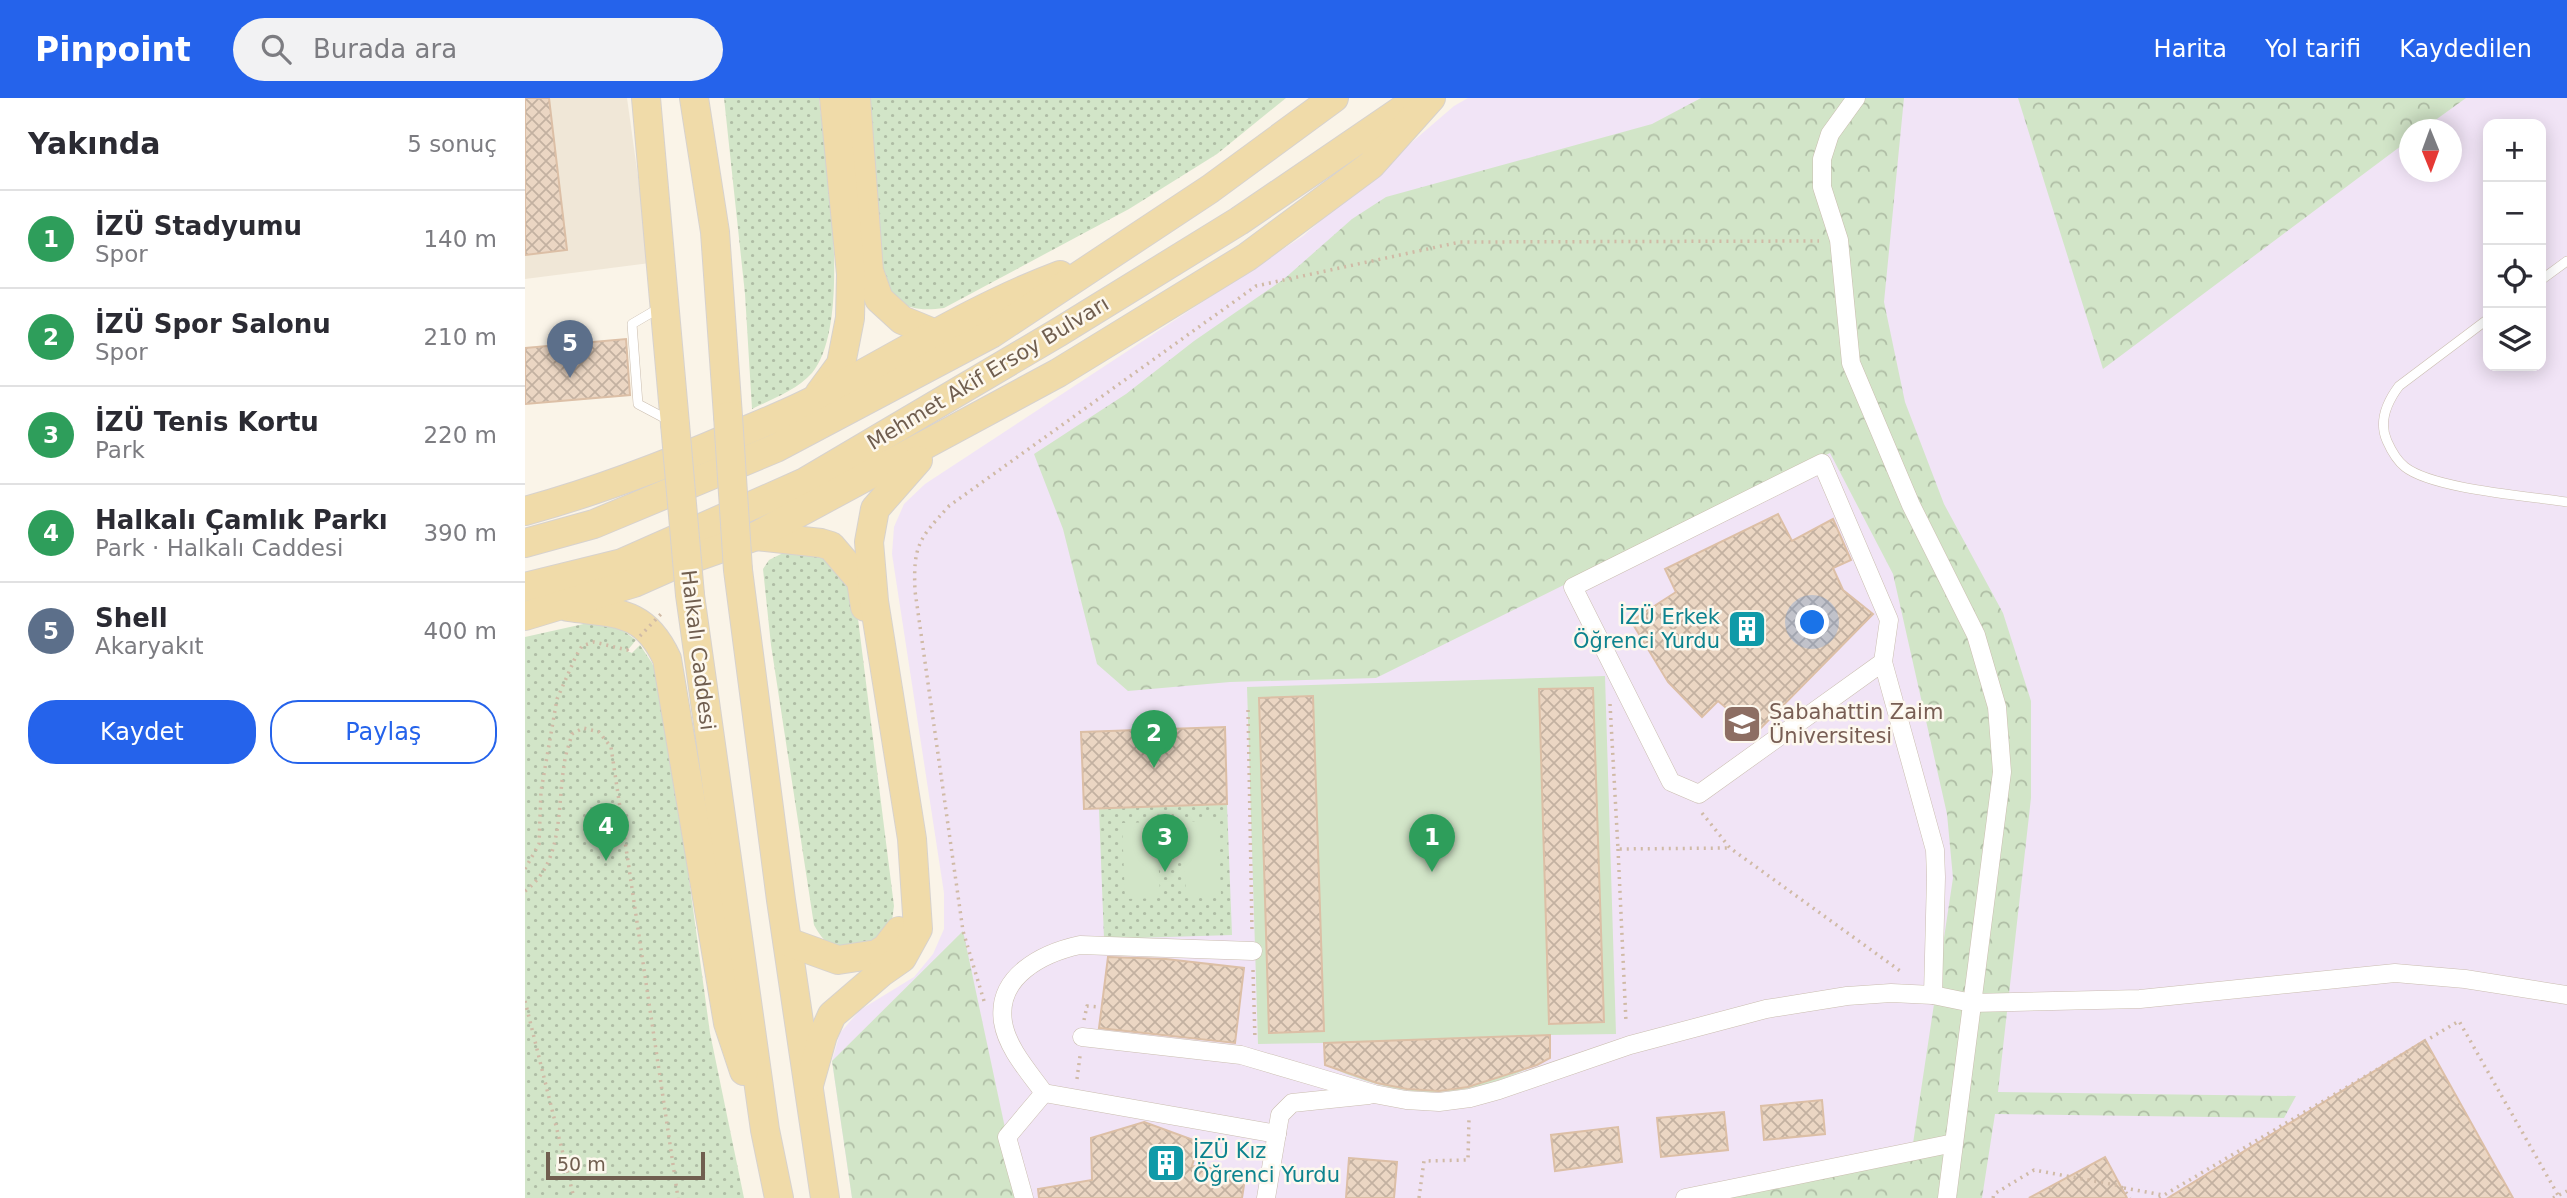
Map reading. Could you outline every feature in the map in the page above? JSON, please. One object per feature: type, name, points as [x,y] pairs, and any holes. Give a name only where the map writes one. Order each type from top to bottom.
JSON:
[{"type":"main road","name":"Halkalı Caddesi","points":[[646,98],[690,594],[765,1130],[779,1198]]},
{"type":"main road","points":[[694,98],[715,232],[738,570],[787,942],[825,1198]]},
{"type":"main road","points":[[815,400],[841,363],[850,318],[851,274],[834,98]]},
{"type":"main road","points":[[856,98],[869,271],[879,299],[902,320],[936,334]]},
{"type":"main road","name":"Mehmet Akif Ersoy Bulvarı","points":[[525,544],[594,524],[776,449],[991,334],[1210,188],[1334,98]]},
{"type":"main road","name":"Mehmet Akif Ersoy Bulvarı","points":[[525,587],[622,563],[805,482],[1239,221],[1420,98]]},
{"type":"main road","points":[[525,616],[633,583],[679,563],[756,536],[1058,373],[1247,257],[1371,164],[1431,98]]},
{"type":"main road","points":[[525,511],[584,495],[663,467],[815,400],[1015,292],[1106,258]]},
{"type":"main road","points":[[809,1085],[823,1035],[832,1016],[902,958],[918,929],[912,839],[874,601],[869,542],[875,509],[938,439]]},
{"type":"main road","points":[[756,536],[821,543],[831,547],[861,581],[902,867],[901,930],[886,948],[877,954],[838,960],[787,942]]},
{"type":"main road","points":[[561,606],[629,616],[642,623],[662,646],[667,659],[728,1023],[765,1130]]},
{"type":"street","points":[[1856,98],[1830,134],[1822,159],[1822,187],[1839,240],[1851,363],[1911,505],[1976,635],[1997,707],[2001,772],[1947,1198]]},
{"type":"street","points":[[1883,662],[1699,794],[1671,782],[1573,587],[1822,463],[1889,620],[1883,662],[1935,850],[1933,995]]},
{"type":"street","points":[[1253,951],[1080,945],[1060,950],[1022,970],[1010,985],[1003,1003],[1003,1023],[1018,1057],[1044,1093],[1277,1134]]},
{"type":"street","points":[[1082,1037],[1241,1055],[1374,1094],[1428,1101],[1469,1098],[1630,1045],[1766,1009],[1847,996],[1891,993],[1933,995],[1972,1003],[2140,999],[2395,973],[2465,979],[2567,995]]},
{"type":"street","points":[[1024,1198],[1007,1137],[1044,1093]]},
{"type":"street","points":[[1266,1198],[1280,1115],[1292,1103],[1374,1094]]},
{"type":"street","points":[[1685,1198],[1954,1143]]},
{"type":"lane","points":[[2546,276],[2567,261]]},
{"type":"lane","points":[[2483,323],[2399,386],[2389,400],[2384,416],[2384,435],[2392,452],[2404,467],[2423,477],[2447,484],[2567,502]]},
{"type":"path","points":[[986,1011],[963,931],[915,591],[913,559],[924,533],[949,506],[1256,286],[1460,242],[1839,240]]},
{"type":"path","points":[[639,636],[661,614]]},
{"type":"path","points":[[525,869],[539,844],[541,791],[557,699],[576,656],[582,646],[594,642],[627,650]]},
{"type":"path","points":[[1626,694],[1609,699],[1626,1022]]},
{"type":"path","points":[[1248,710],[1255,1059]]},
{"type":"path","points":[[525,891],[543,870],[558,831],[564,765],[572,734],[583,728],[599,732],[611,747],[678,1198]]},
{"type":"path","points":[[1699,794],[1699,809],[1730,848],[1933,995]]},
{"type":"path","points":[[1618,849],[1730,848]]},
{"type":"path","points":[[525,1001],[574,1198]]},
{"type":"path","points":[[1993,1198],[1994,1194],[2034,1170],[2161,1197],[2459,1021],[2558,1195]]},
{"type":"path","points":[[1419,1198],[1423,1161],[1468,1160],[1469,1098]]},
{"type":"path","points":[[2123,1187],[2130,1198]]},
{"type":"path","points":[[2553,1198],[2567,1191]]},
{"type":"shaded area","points":[[525,98],[627,98],[650,263],[525,279]]},
{"type":"shaded area","name":"Sabahattin Zaim Üniversitesi","points":[[1468,98],[2567,98],[2567,1198],[852,1198],[832,1061],[840,1033],[860,1010],[914,977],[933,954],[944,929],[944,893],[892,554],[894,527],[904,504],[925,484],[1303,236],[1454,106]]},
{"type":"green space","points":[[724,98],[819,98],[831,200],[834,281],[831,318],[824,349],[806,379],[784,394],[752,409],[745,294]]},
{"type":"green space","points":[[870,98],[1286,98],[1217,154],[1129,209],[944,308],[922,309],[912,308],[897,299],[882,272]]},
{"type":"green space","points":[[1701,98],[1904,98],[1884,302],[1905,402],[1944,504],[2003,613],[2031,701],[2031,798],[1998,1092],[2296,1096],[2284,1118],[1995,1114],[1982,1198],[1685,1198],[1912,1150],[1953,878],[1947,814],[1893,574],[1830,453],[1376,678],[1230,682],[1128,691],[1097,664],[1063,529],[1034,454],[1126,394],[1194,341],[1284,279],[1352,219],[1386,197],[1652,124]]},
{"type":"green space","points":[[2018,98],[2466,98],[2437,119],[2399,119],[2399,147],[2103,369]]},
{"type":"green space","points":[[787,551],[825,556],[854,587],[894,906],[892,921],[882,937],[858,948],[833,946],[819,934],[814,925],[771,645],[763,569],[769,560]]},
{"type":"green space","points":[[588,623],[614,624],[636,640],[627,651],[632,653],[640,645],[652,663],[663,689],[710,1033],[744,1198],[525,1198],[525,637]]},
{"type":"green space","points":[[1605,676],[1616,1034],[1550,1035],[1550,1058],[1492,1083],[1438,1092],[1384,1086],[1325,1065],[1324,1043],[1258,1044],[1247,687]]},
{"type":"green space","points":[[1227,804],[1232,935],[1104,939],[1099,809]]},
{"type":"green space","points":[[1218,820],[1221,896],[1186,898],[1183,822]]},
{"type":"green space","points":[[1157,822],[1160,898],[1125,899],[1122,823]]},
{"type":"green space","points":[[963,931],[1020,1198],[852,1198],[832,1061]]},
{"type":"building","points":[[525,98],[549,98],[567,250],[525,255]]},
{"type":"building","points":[[626,339],[630,395],[525,404],[525,348]]},
{"type":"building","name":"İZÜ Erkek Öğrenci Yurdu","points":[[1778,514],[1792,541],[1833,519],[1851,560],[1833,568],[1843,590],[1873,614],[1756,733],[1718,701],[1702,717],[1668,682],[1631,621],[1676,592],[1665,569]]},
{"type":"building","points":[[1593,688],[1604,1022],[1549,1024],[1539,689]]},
{"type":"building","points":[[1313,696],[1324,1031],[1269,1033],[1259,698]]},
{"type":"building","points":[[1225,727],[1227,804],[1084,809],[1081,732]]},
{"type":"building","points":[[1108,957],[1166,959],[1244,968],[1235,1043],[1099,1028]]},
{"type":"building","points":[[1550,1035],[1550,1058],[1537,1065],[1468,1087],[1439,1091],[1407,1089],[1377,1083],[1325,1065],[1324,1043]]},
{"type":"building","points":[[2425,1040],[2513,1198],[2168,1198]]},
{"type":"building","points":[[1822,1100],[1825,1134],[1764,1140],[1761,1106]]},
{"type":"building","points":[[1724,1112],[1728,1150],[1661,1157],[1657,1118]]},
{"type":"building","name":"İZÜ Kız Öğrenci Yurdu","points":[[1144,1122],[1199,1142],[1192,1166],[1246,1172],[1242,1198],[1039,1198],[1038,1189],[1092,1180],[1091,1138]]},
{"type":"building","points":[[1618,1127],[1622,1162],[1555,1171],[1551,1135]]},
{"type":"building","points":[[2105,1157],[2127,1198],[2029,1198]]},
{"type":"building","points":[[1349,1158],[1397,1162],[1394,1198],[1346,1198]]},
{"type":"place","name":"Shell","points":[[570,378]]},
{"type":"place","name":"İZÜ Erkek Öğrenci Yurdu","points":[[1747,629]]},
{"type":"place","name":"Sabahattin Zaim Üniversitesi","points":[[1742,724]]},
{"type":"place","name":"İZÜ Spor Salonu","points":[[1154,768]]},
{"type":"place","name":"Halkalı Çamlık Parkı","points":[[606,861]]},
{"type":"place","name":"İZÜ Tenis Kortu","points":[[1165,872]]},
{"type":"place","name":"İZÜ Stadyumu","points":[[1432,872]]},
{"type":"place","name":"İZÜ Kız Öğrenci Yurdu","points":[[1166,1163]]}]
